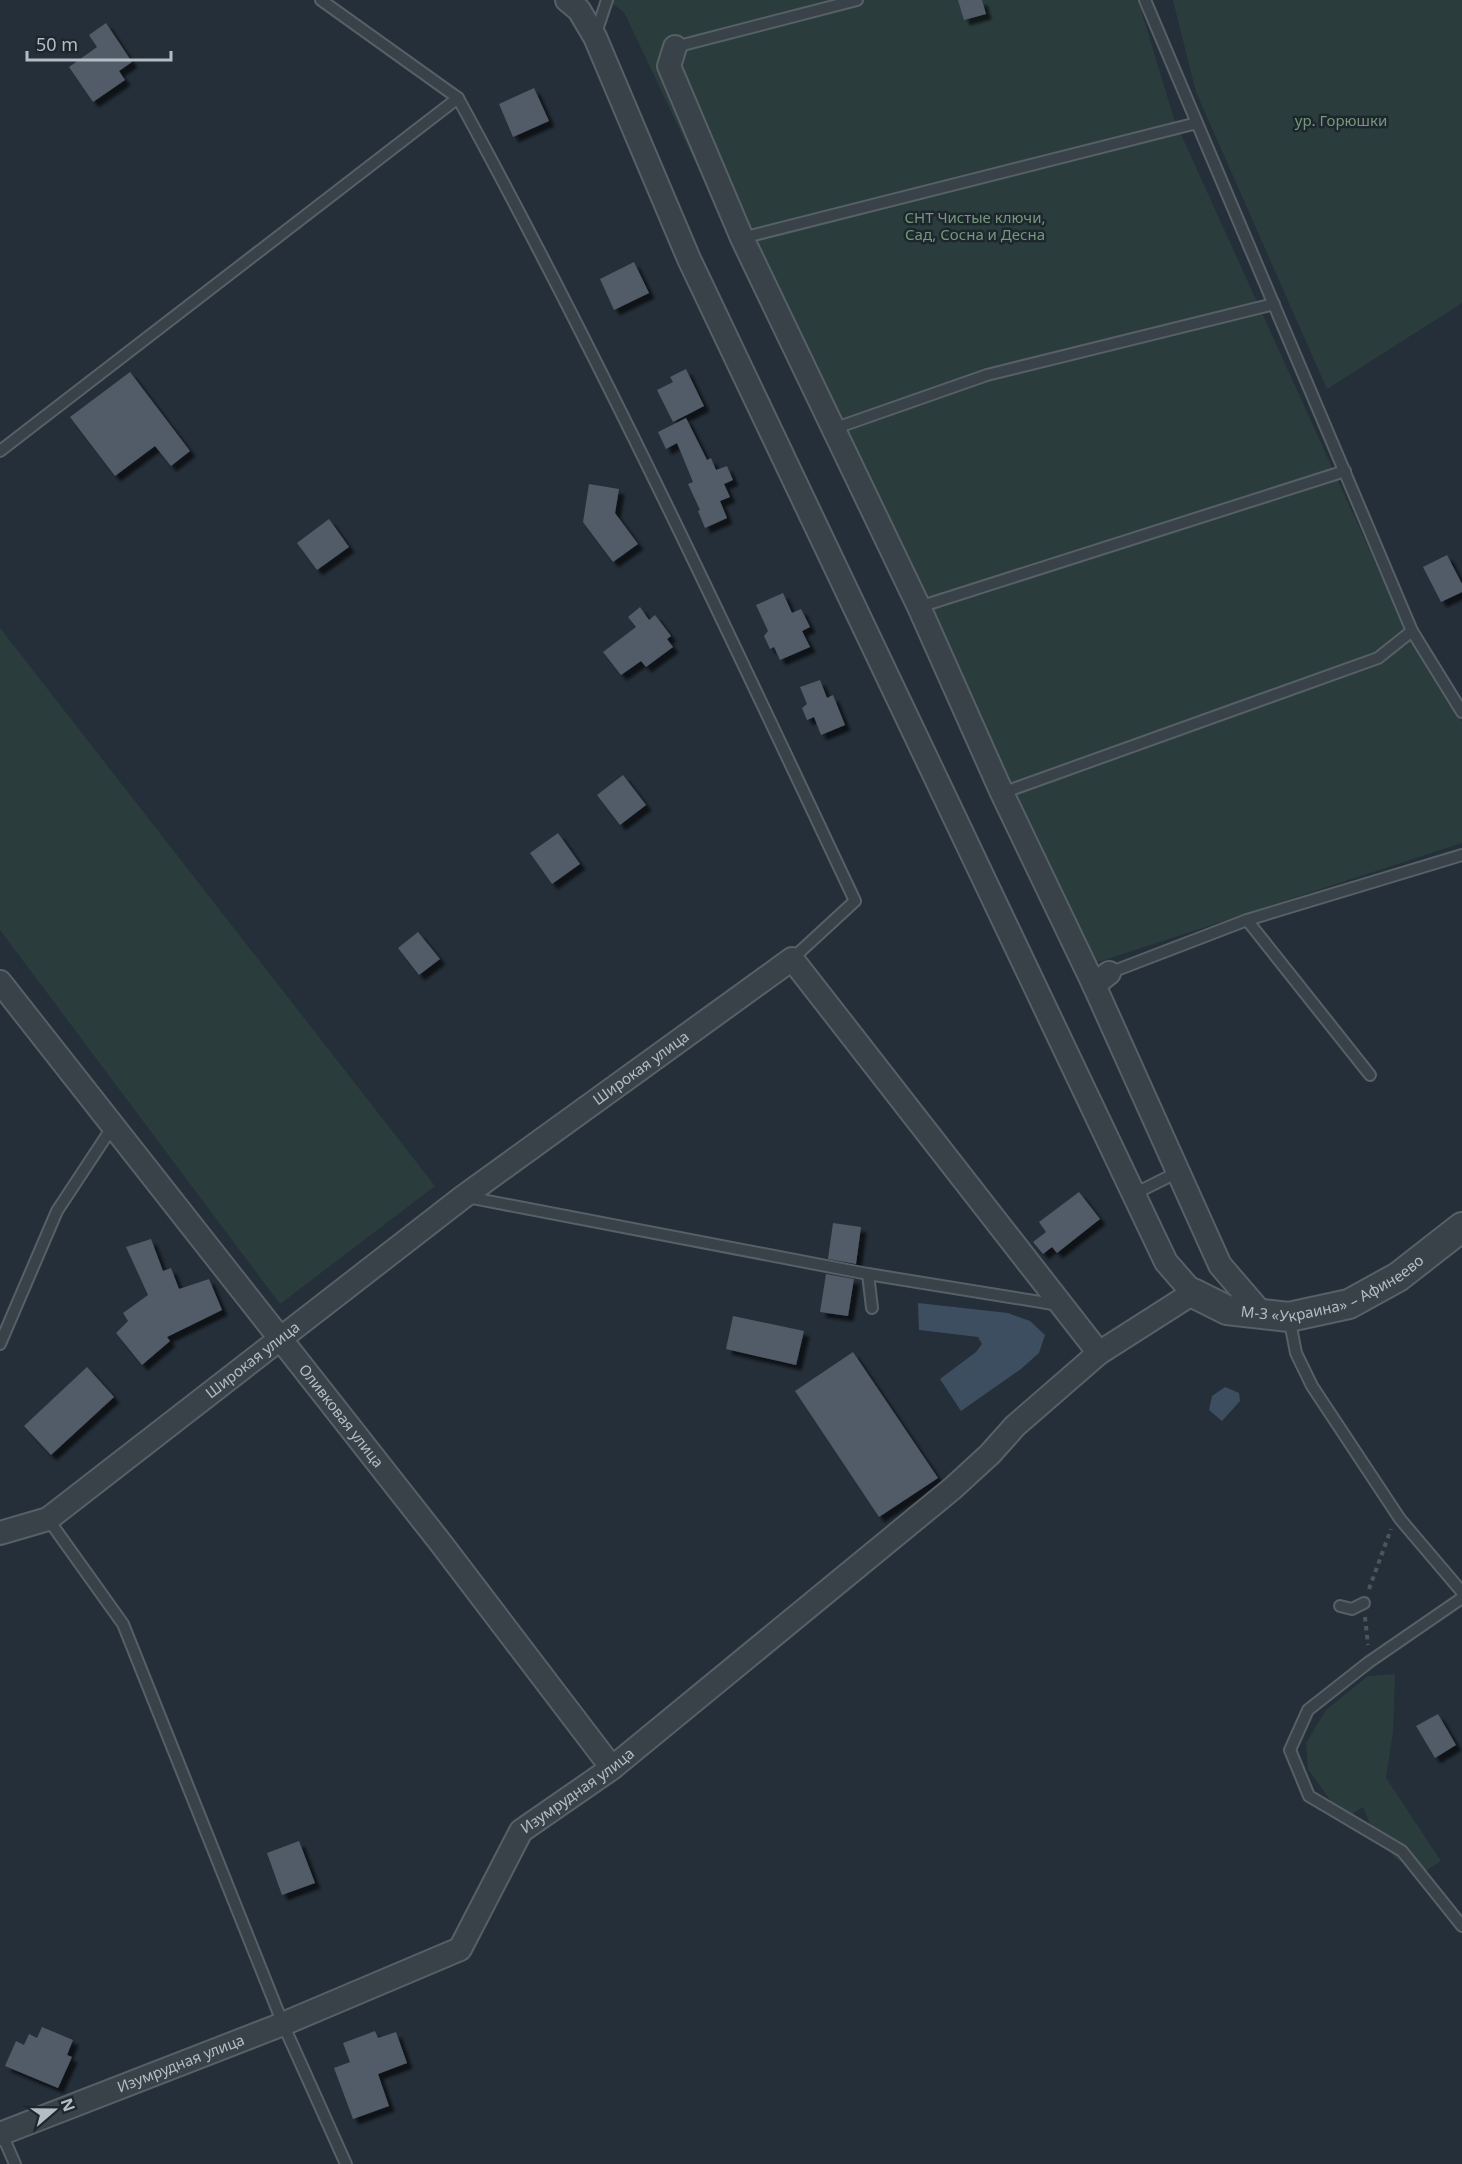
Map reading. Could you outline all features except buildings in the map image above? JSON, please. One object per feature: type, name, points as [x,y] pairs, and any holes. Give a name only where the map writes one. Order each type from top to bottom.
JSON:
[{"type":"street","points":[[567,0],[579,10],[595,37],[689,259],[1166,1262],[1192,1293],[1099,1353],[792,959]]},
{"type":"street","points":[[675,47],[669,66],[742,238],[919,607],[1002,793],[1101,979],[1178,1172],[1220,1265],[1276,1316]]},
{"type":"street","name":"Широкая улица","points":[[0,1533],[48,1520],[464,1197],[792,959]]},
{"type":"street","name":"Оливковая улица","points":[[0,982],[440,1542],[612,1768]]},
{"type":"street","name":"М-3 «Украина» – Афинеево","points":[[1192,1293],[1227,1310],[1276,1316],[1349,1304],[1398,1277],[1462,1227]]},
{"type":"street","name":"Изумрудная улица","points":[[1,2132],[283,2024],[460,1949],[521,1831],[612,1768],[953,1488],[990,1454],[1015,1426],[1099,1353]]},
{"type":"lane","points":[[321,0],[459,98],[519,210],[614,399],[736,648],[855,901],[792,959]]},
{"type":"lane","points":[[595,37],[607,0]]},
{"type":"lane","points":[[675,47],[857,0]]},
{"type":"lane","points":[[1145,0],[1413,632],[1462,712]]},
{"type":"lane","points":[[0,452],[459,98]]},
{"type":"lane","points":[[742,238],[1197,123]]},
{"type":"lane","points":[[832,429],[987,375],[1274,304]]},
{"type":"lane","points":[[919,607],[1345,471]]},
{"type":"lane","points":[[1002,793],[1378,658],[1413,632]]},
{"type":"lane","points":[[1101,979],[1246,920],[1462,855]]},
{"type":"lane","points":[[1246,920],[1370,1075]]},
{"type":"lane","points":[[0,1344],[57,1211],[113,1126]]},
{"type":"lane","points":[[1134,1194],[1178,1172]]},
{"type":"lane","points":[[464,1197],[868,1274],[1062,1306]]},
{"type":"lane","points":[[868,1274],[872,1308]]},
{"type":"lane","points":[[1276,1316],[1312,1386],[1396,1514],[1462,1592]]},
{"type":"lane","points":[[48,1520],[123,1624],[283,2024],[346,2164]]},
{"type":"lane","points":[[1462,1598],[1370,1662],[1308,1710],[1290,1750],[1309,1796],[1402,1851],[1462,1926]]},
{"type":"lane","points":[[1340,1606],[1352,1610],[1364,1603]]},
{"type":"lane","points":[[1,2132],[15,2164]]},
{"type":"path","points":[[1370,1662],[1364,1603],[1396,1514]]},
{"type":"green space","name":"СНТ Чистые ключи, Сад, Сосна и Десна","points":[[607,0],[1138,0],[1174,119],[1408,635],[1462,722],[1462,843],[1077,969],[624,12]]},
{"type":"green space","name":"ур. Горюшки","points":[[1173,0],[1462,0],[1462,303],[1327,389],[1196,92]]},
{"type":"green space","points":[[0,628],[435,1186],[280,1304],[0,930]]},
{"type":"green space","points":[[1395,1674],[1393,1732],[1386,1778],[1441,1861],[1422,1873],[1395,1858],[1374,1833],[1363,1807],[1344,1819],[1308,1769],[1306,1743],[1326,1710],[1368,1676]]},
{"type":"water","points":[[918,1303],[1008,1313],[1030,1321],[1045,1335],[1039,1353],[1021,1369],[961,1411],[940,1379],[976,1352],[982,1344],[978,1337],[919,1330]]},
{"type":"water","points":[[1225,1387],[1239,1393],[1240,1401],[1222,1421],[1209,1410],[1212,1396]]}]
